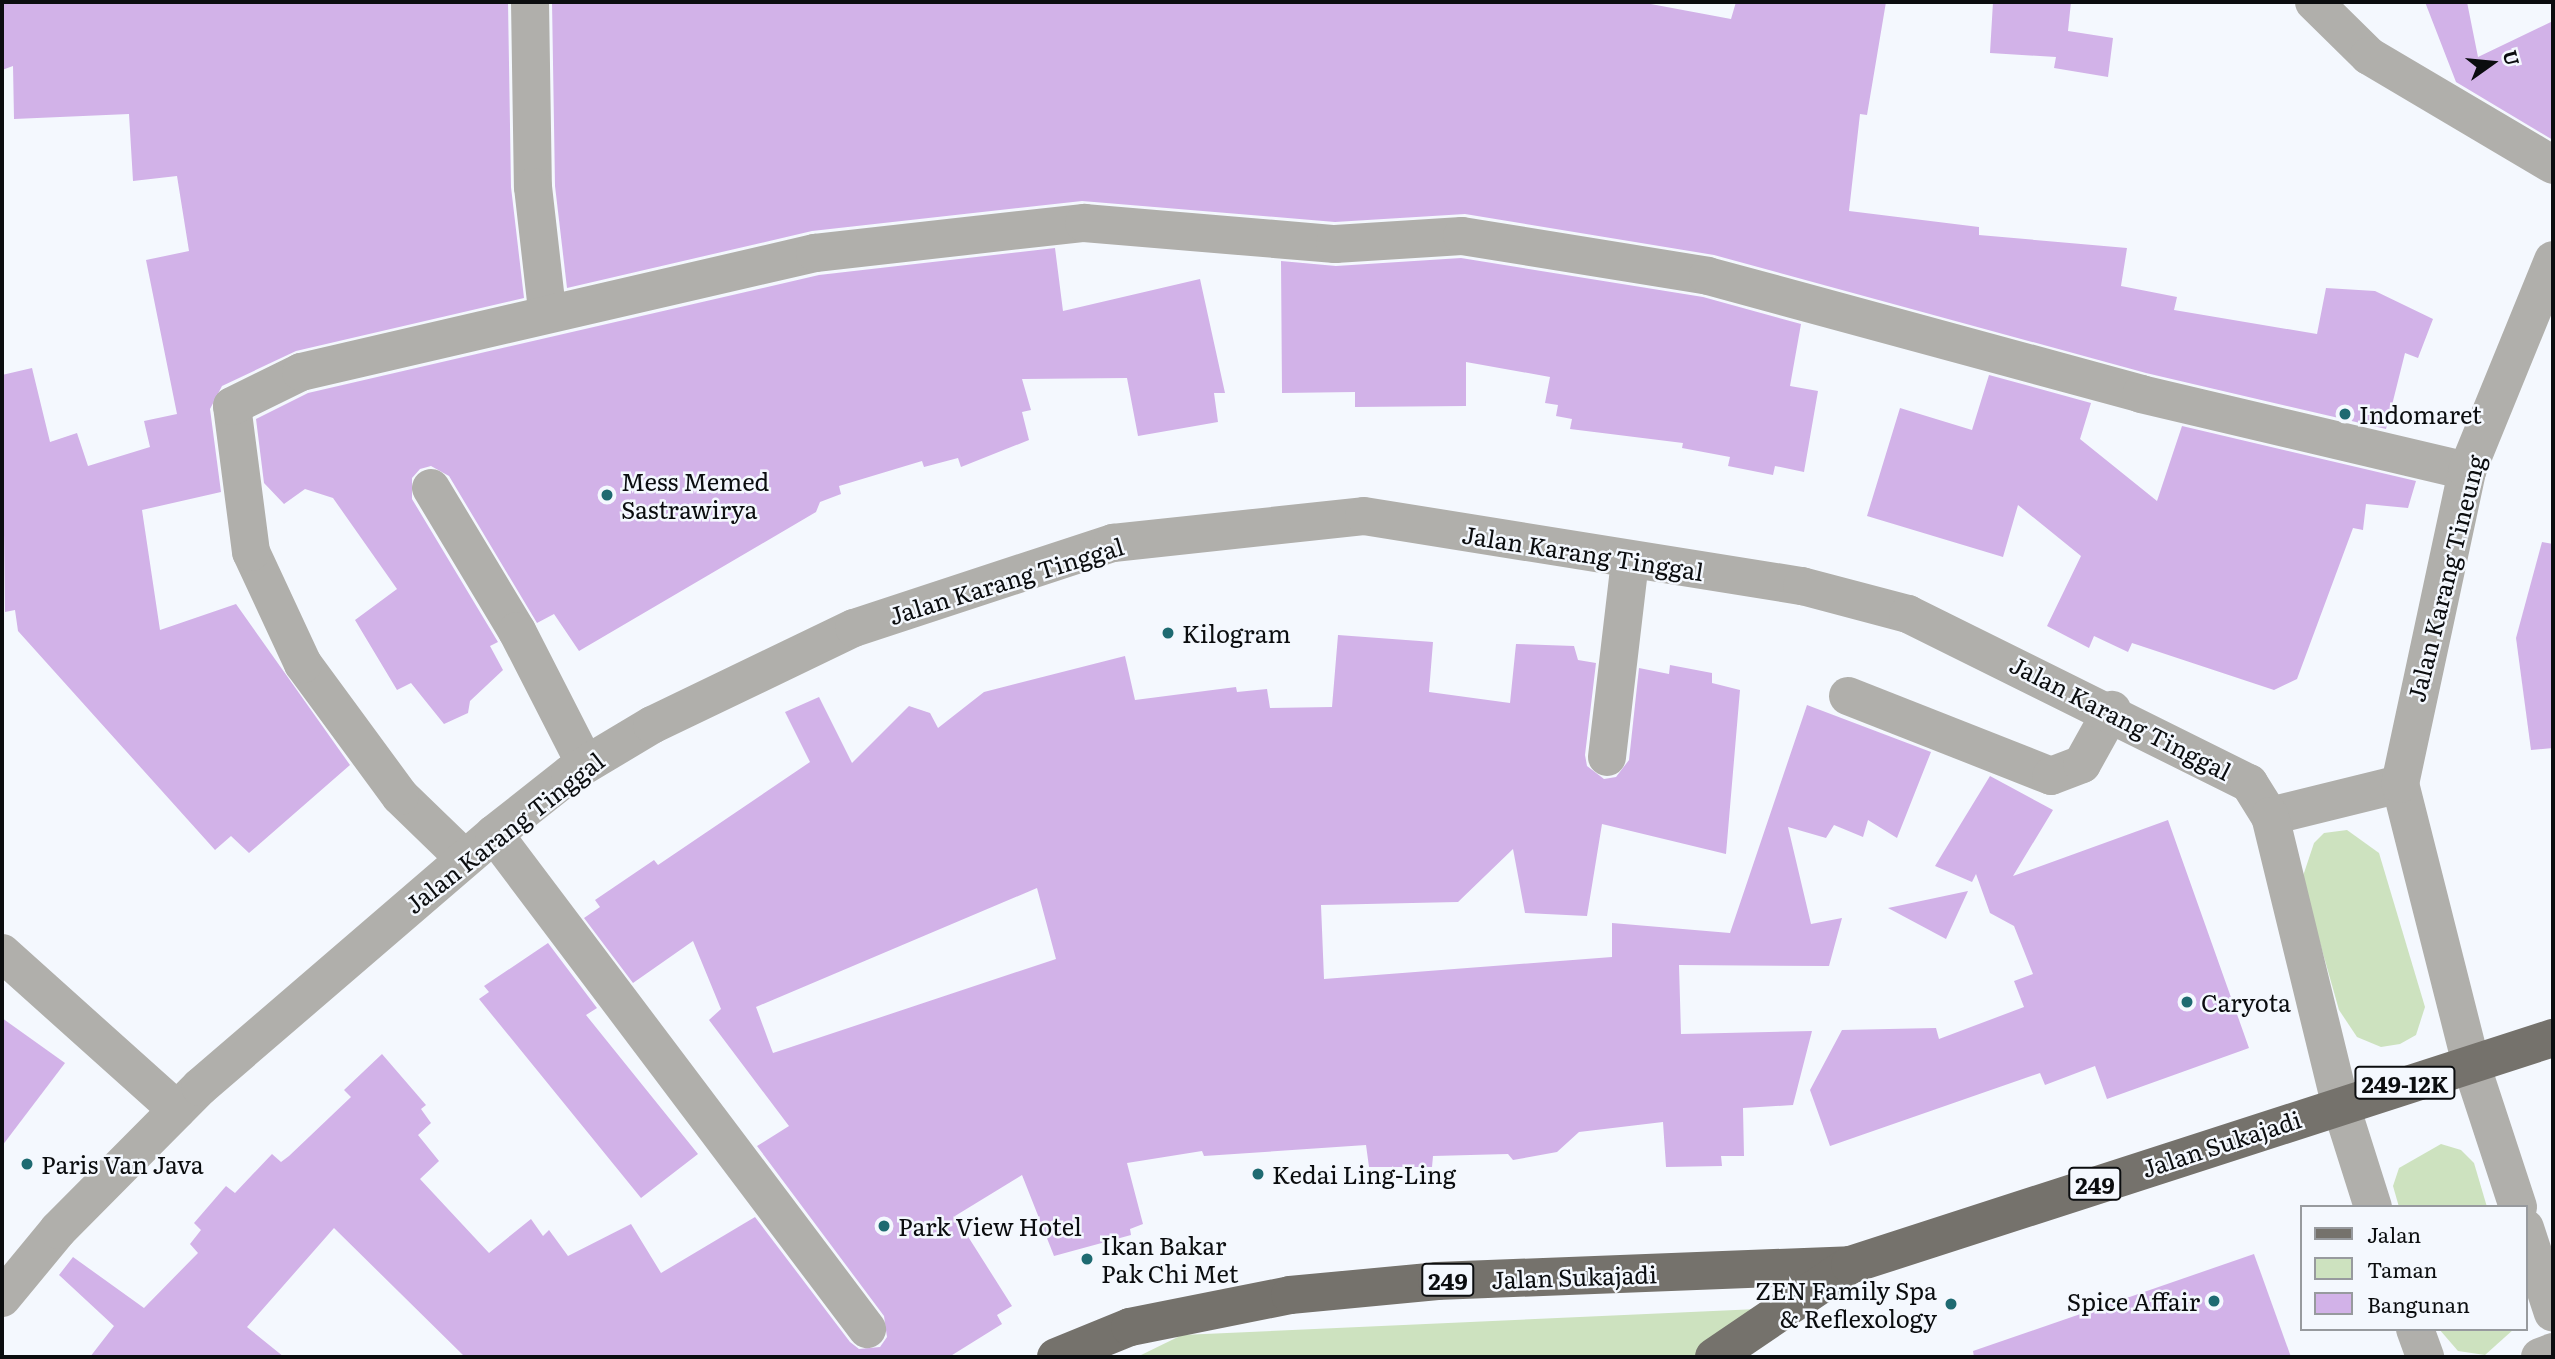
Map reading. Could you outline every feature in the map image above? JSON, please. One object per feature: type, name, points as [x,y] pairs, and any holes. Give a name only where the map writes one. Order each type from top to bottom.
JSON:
[{"type":"main road","name":"Jalan Sukajadi","points":[[1714,1357],[1850,1265],[2340,1103],[2553,1038]]},
{"type":"main road","name":"Jalan Sukajadi","points":[[1056,1357],[1130,1327],[1290,1295],[1437,1281],[1850,1265]]},
{"type":"street","points":[[530,2],[533,187],[547,310]]},
{"type":"street","points":[[2314,2],[2369,56],[2553,165]]},
{"type":"street","points":[[464,858],[400,796],[303,664],[250,552],[231,413],[250,392],[301,372],[547,310],[815,253],[1084,223],[1335,244],[1462,236],[1708,276],[2141,394],[2467,471]]},
{"type":"street","name":"Jalan Karang Tineung","points":[[2517,1205],[2471,1063],[2400,784],[2467,471],[2553,260]]},
{"type":"street","points":[[431,488],[517,631],[585,764]]},
{"type":"street","name":"Jalan Karang Tinggal","points":[[2,1298],[58,1230],[177,1110],[464,858],[585,764],[652,725],[854,628],[1113,543],[1364,516],[1630,562],[1802,586],[1909,614],[2112,710],[2249,783],[2270,816]]},
{"type":"street","points":[[1607,757],[1630,562]]},
{"type":"street","points":[[1848,696],[2051,776],[2082,764],[2112,710]]},
{"type":"street","points":[[2372,1205],[2340,1103],[2270,816],[2400,784]]},
{"type":"street","points":[[494,834],[867,1329]]},
{"type":"street","points":[[2,953],[177,1110]]},
{"type":"street","points":[[2527,1234],[2553,1313]]},
{"type":"street","points":[[2417,1331],[2425,1357]]},
{"type":"street","points":[[2539,1357],[2553,1352]]},
{"type":"green space","points":[[2347,830],[2379,853],[2425,1007],[2416,1035],[2400,1044],[2381,1047],[2357,1037],[2339,1010],[2302,879],[2314,843],[2324,833]]},
{"type":"green space","points":[[2441,1144],[2461,1150],[2474,1163],[2486,1205],[2398,1205],[2393,1186],[2399,1168]]},
{"type":"green space","points":[[1801,1307],[1714,1357],[1137,1357],[1182,1335]]},
{"type":"green space","points":[[2441,1331],[2512,1331],[2485,1355],[2458,1351]]},
{"type":"building","points":[[2,2],[508,2],[511,187],[524,298],[296,351],[222,386],[210,409],[221,492],[142,510],[160,630],[236,604],[350,765],[249,853],[231,836],[215,850],[18,631],[15,610],[5,612],[2,375],[32,368],[50,442],[77,433],[88,466],[150,447],[144,421],[177,414],[146,260],[189,251],[177,176],[133,181],[129,114],[14,119],[13,66],[2,70]]},
{"type":"building","points":[[552,2],[1640,2],[1731,19],[1736,2],[1886,2],[1867,115],[1860,114],[1849,211],[1979,227],[1979,235],[2127,248],[2121,286],[2177,297],[2174,310],[2317,334],[2326,288],[2375,291],[2433,319],[2418,358],[2405,353],[2386,429],[2146,373],[1714,255],[1465,214],[1335,222],[1082,201],[812,231],[567,288],[555,186]]},
{"type":"building","points":[[1993,2],[2071,2],[2068,31],[2113,38],[2108,77],[2054,68],[2056,57],[1990,53]]},
{"type":"building","points":[[2425,2],[2467,2],[2478,57],[2553,21],[2553,140],[2456,82]]},
{"type":"building","points":[[1055,248],[1063,311],[1200,279],[1225,393],[1214,393],[1218,422],[1138,436],[1127,378],[1022,379],[1031,410],[1022,412],[1029,440],[961,467],[958,458],[924,467],[922,461],[839,486],[841,494],[820,502],[816,512],[579,651],[554,614],[537,623],[449,476],[431,466],[420,469],[412,478],[412,499],[498,642],[490,646],[503,670],[470,701],[468,713],[444,724],[411,683],[397,690],[355,620],[397,589],[333,498],[305,489],[284,504],[264,483],[256,419],[308,393],[819,275]]},
{"type":"building","points":[[1461,258],[1703,297],[1801,324],[1790,386],[1818,391],[1804,472],[1775,466],[1773,475],[1728,466],[1730,457],[1682,448],[1683,443],[1570,429],[1572,419],[1556,416],[1558,405],[1545,403],[1550,377],[1466,362],[1466,406],[1355,407],[1355,392],[1282,393],[1281,261],[1336,266]]},
{"type":"building","points":[[1989,375],[2091,403],[2080,439],[2157,501],[2182,426],[2416,481],[2408,508],[2366,504],[2363,530],[2353,528],[2297,679],[2274,690],[2132,643],[2128,652],[2094,636],[2089,648],[2047,626],[2081,556],[2018,505],[2003,557],[1867,516],[1900,408],[1972,430]]},
{"type":"building","points":[[2542,542],[2553,544],[2553,748],[2531,750],[2516,638]]},
{"type":"building","points":[[1338,635],[1433,642],[1429,692],[1510,703],[1516,644],[1574,646],[1578,660],[1596,663],[1585,755],[1587,766],[1604,779],[1616,777],[1629,760],[1639,668],[1669,674],[1670,665],[1712,673],[1712,683],[1740,690],[1726,854],[1602,824],[1587,916],[1525,913],[1513,849],[1458,902],[1321,905],[1324,979],[1612,957],[1612,923],[1730,933],[1807,705],[1931,752],[1897,838],[1868,820],[1863,837],[1834,825],[1826,838],[1788,827],[1811,924],[1842,918],[1829,966],[1679,965],[1681,1034],[1812,1031],[1793,1105],[1743,1108],[1744,1156],[1721,1156],[1722,1166],[1666,1167],[1663,1122],[1579,1132],[1557,1152],[1513,1160],[1508,1154],[1433,1156],[1432,1167],[1369,1167],[1366,1145],[1204,1156],[1202,1151],[1127,1163],[1143,1224],[1130,1229],[1131,1235],[1054,1256],[1022,1175],[955,1216],[1012,1306],[997,1315],[1002,1324],[949,1357],[465,1357],[334,1228],[247,1327],[284,1357],[90,1357],[114,1326],[59,1275],[73,1257],[144,1308],[198,1253],[190,1244],[201,1230],[194,1223],[226,1186],[235,1193],[272,1154],[281,1162],[289,1156],[351,1097],[344,1090],[382,1054],[426,1105],[421,1109],[431,1123],[418,1135],[439,1161],[420,1179],[489,1253],[531,1219],[543,1236],[549,1230],[568,1256],[631,1224],[661,1273],[755,1217],[850,1342],[859,1349],[880,1347],[887,1337],[884,1316],[757,1146],[789,1126],[709,1020],[721,1009],[693,941],[633,983],[584,918],[600,907],[595,900],[654,860],[658,865],[810,762],[785,712],[819,697],[852,763],[909,706],[930,713],[938,728],[984,692],[1125,656],[1135,700],[1236,687],[1237,692],[1267,689],[1270,708],[1332,707]],"holes":[[[1037,888],[1056,959],[773,1053],[756,1007]]]},
{"type":"building","points":[[1990,776],[2053,810],[2013,876],[2168,820],[2249,1048],[2107,1099],[2095,1066],[2045,1085],[2040,1073],[1830,1146],[1810,1090],[1842,1030],[1936,1028],[1939,1039],[2024,1007],[2014,981],[2033,974],[2014,926],[1990,913],[1976,874],[1972,882],[1935,866]]},
{"type":"building","points":[[1968,891],[1946,939],[1888,908]]},
{"type":"building","points":[[548,943],[597,1008],[586,1015],[698,1154],[641,1198],[479,999],[489,992],[484,986]]},
{"type":"building","points":[[2,1018],[65,1063],[2,1146]]},
{"type":"building","points":[[2254,1254],[2291,1357],[1974,1357],[1973,1351]]},
{"type":"place","name":"Indomaret","points":[[2345,414]]},
{"type":"place","name":"Mess Memed Sastrawirya","points":[[607,495]]},
{"type":"place","name":"Kilogram","points":[[1168,633]]},
{"type":"place","name":"Caryota","points":[[2187,1002]]},
{"type":"place","name":"Paris Van Java","points":[[27,1164]]},
{"type":"place","name":"Kedai Ling-Ling","points":[[1258,1174]]},
{"type":"place","name":"Park View Hotel","points":[[884,1226]]},
{"type":"place","name":"Ikan Bakar Pak Chi Met","points":[[1087,1259]]},
{"type":"place","name":"Spice Affair","points":[[2214,1301]]},
{"type":"place","name":"ZEN Family Spa & Reflexology","points":[[1951,1304]]}]
